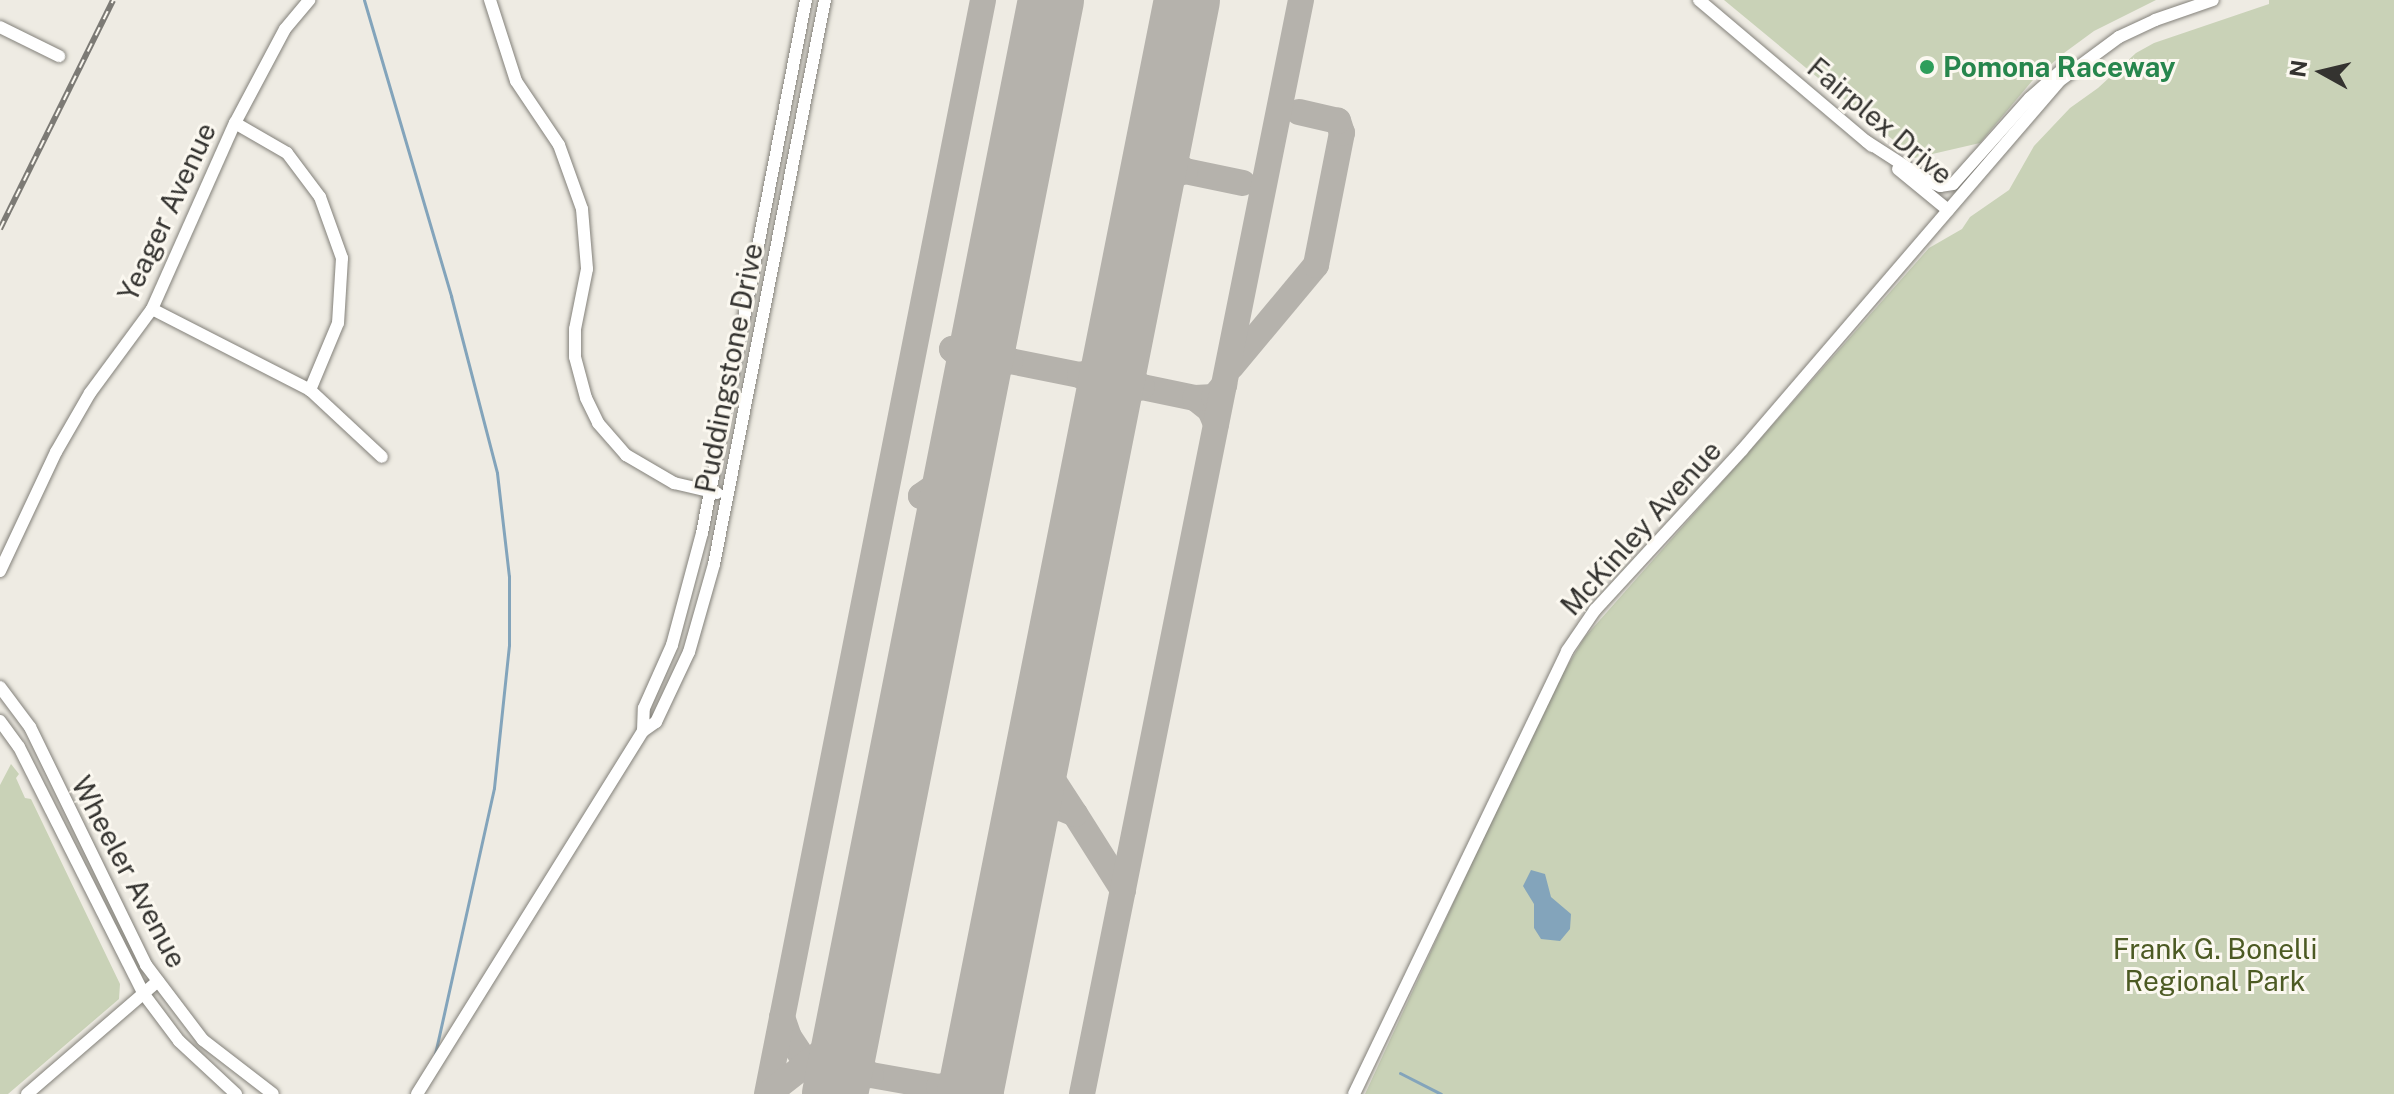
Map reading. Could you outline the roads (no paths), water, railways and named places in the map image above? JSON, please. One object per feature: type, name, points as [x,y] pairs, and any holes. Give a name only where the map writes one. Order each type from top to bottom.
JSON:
[{"type":"street","name":"Yeager Avenue","points":[[0,571],[56,452],[90,393],[152,309],[235,123],[285,29],[309,0]]},
{"type":"street","points":[[490,0],[516,81],[559,145],[582,209],[587,269],[575,329],[575,357],[586,398],[598,423],[626,455],[674,483],[728,495]]},
{"type":"street","name":"Puddingstone Drive","points":[[643,731],[644,708],[672,645],[683,610],[710,491],[806,0]]},
{"type":"street","name":"Puddingstone Drive","points":[[417,1094],[643,731],[656,722],[689,652],[714,564],[825,0]]},
{"type":"street","name":"Fairplex Drive","points":[[1699,0],[1948,210],[2058,82],[2095,53],[2151,22],[2213,0]]},
{"type":"street","points":[[1866,141],[1928,181],[1940,186],[1953,184],[2051,77],[2083,53],[2133,24],[2151,22]]},
{"type":"street","points":[[0,27],[59,56]]},
{"type":"street","points":[[235,123],[287,153],[320,197],[342,258],[338,323],[310,390]]},
{"type":"street","name":"McKinley Avenue","points":[[1354,1094],[1580,630],[1742,450],[1948,210]]},
{"type":"street","points":[[152,309],[310,390],[382,457]]},
{"type":"street","name":"Wheeler Avenue","points":[[0,687],[30,727],[126,928],[158,981],[203,1040],[273,1094]]},
{"type":"street","name":"Wheeler Avenue","points":[[0,721],[19,747],[143,993],[179,1041],[236,1094]]},
{"type":"street","points":[[27,1094],[158,981]]},
{"type":"water","points":[[1531,870],[1545,874],[1551,897],[1571,914],[1570,929],[1560,941],[1541,939],[1534,928],[1534,904],[1523,886]]},
{"type":"waterway","points":[[364,0],[451,296],[497,473],[509,576],[509,645],[494,788],[434,1058]]},
{"type":"waterway","points":[[1400,1073],[1441,1094]]},
{"type":"railway","points":[[0,229],[113,0]]},
{"type":"place","name":"Pomona Raceway","points":[[1927,67]]},
{"type":"park label","name":"Frank G. Bonelli Regional Park","points":[[2215,965]]}]
